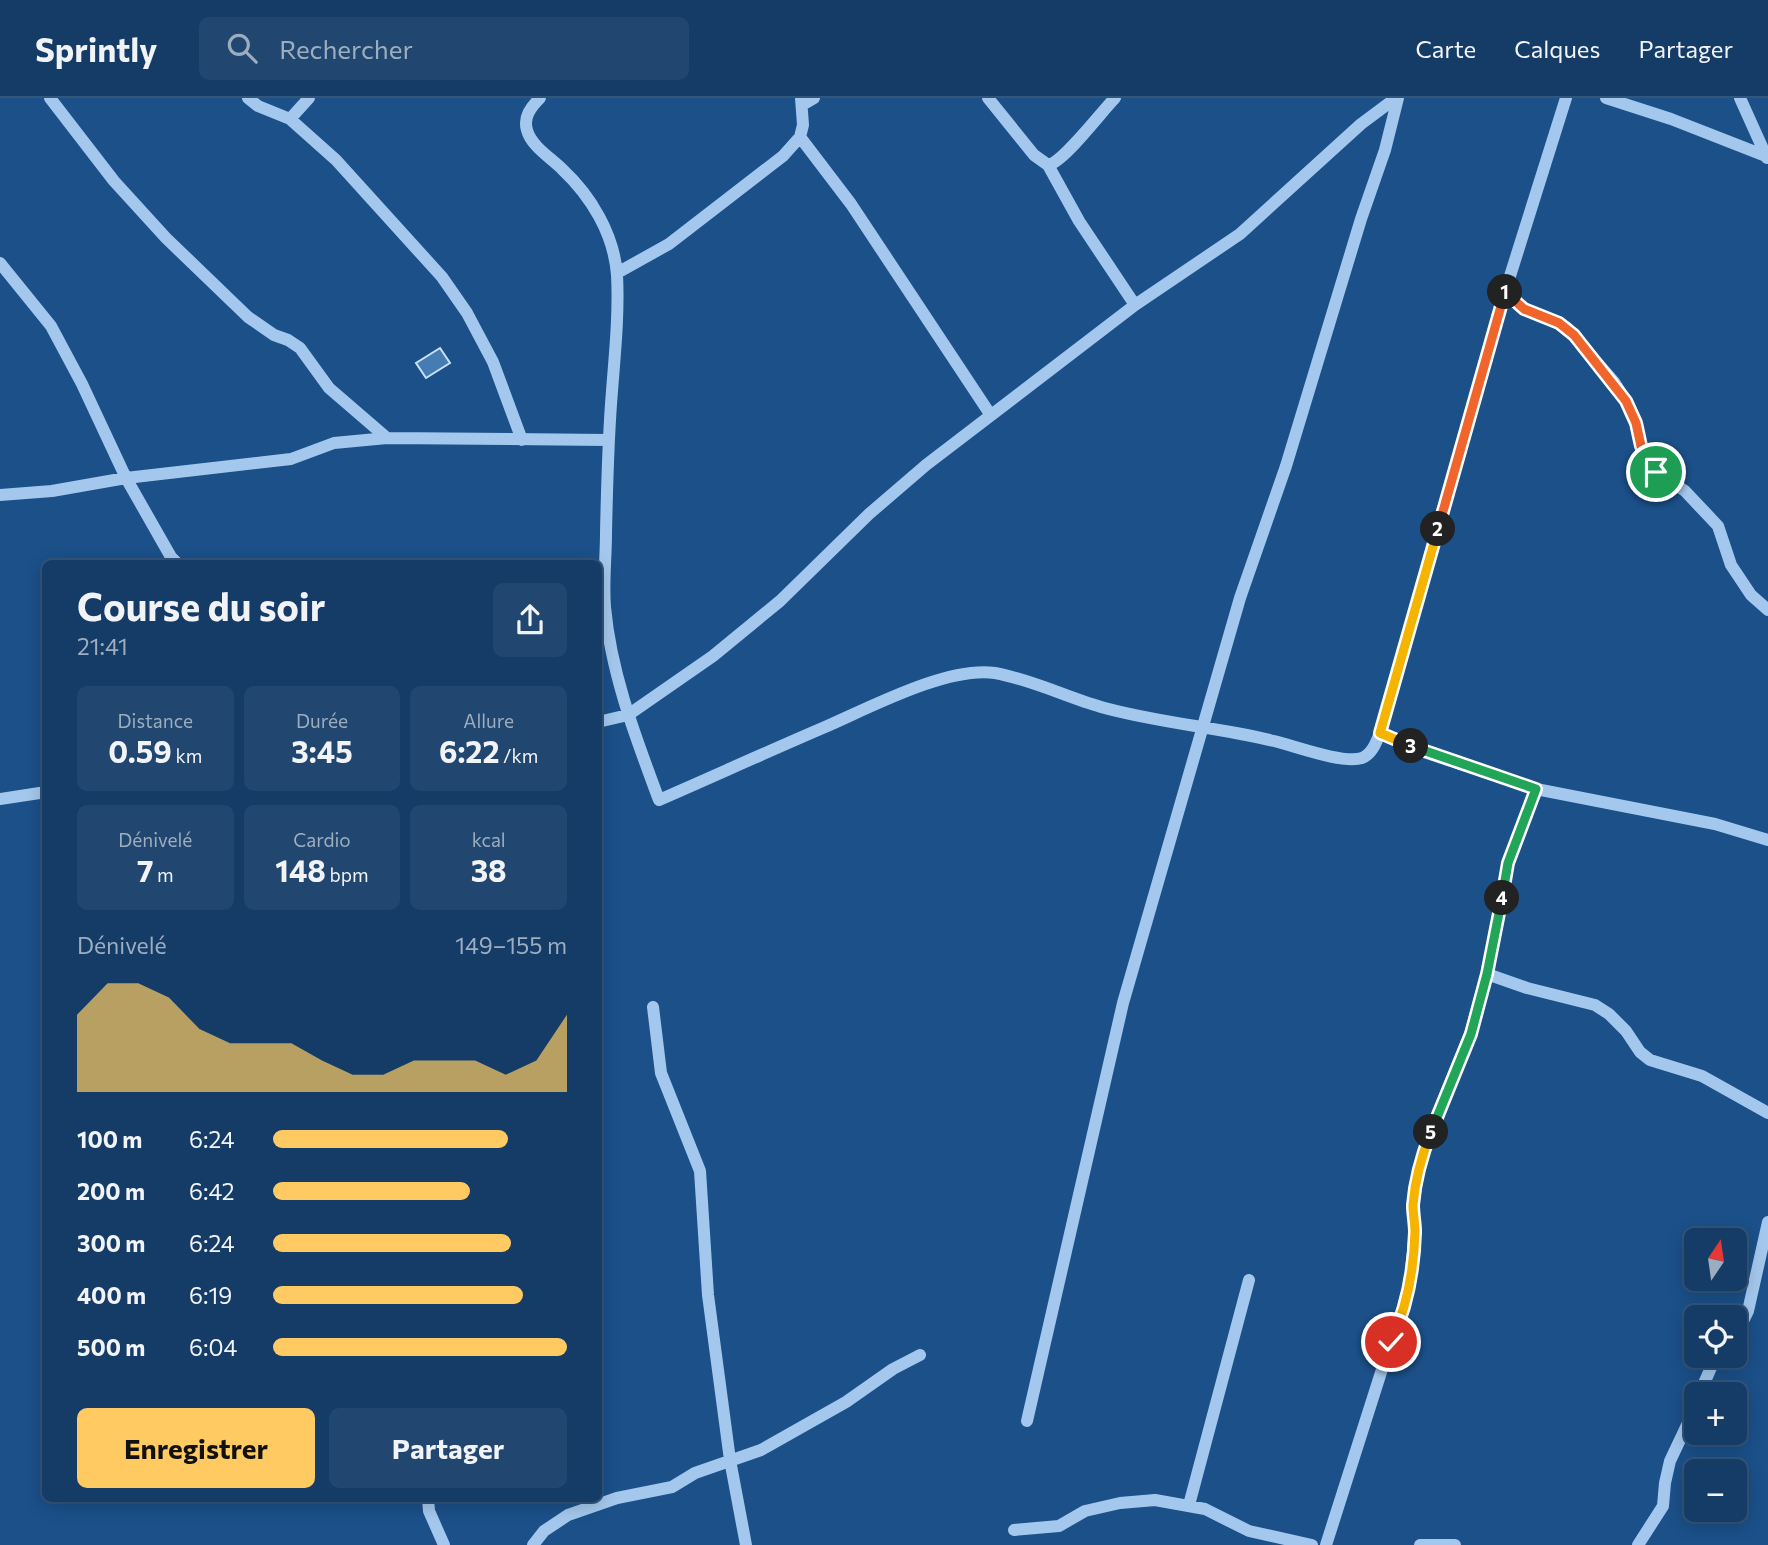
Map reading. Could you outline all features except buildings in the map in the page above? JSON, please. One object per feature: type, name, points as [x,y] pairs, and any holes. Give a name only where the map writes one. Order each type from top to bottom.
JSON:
[{"type":"street","points":[[50,98],[114,181],[166,238],[248,317],[274,335],[300,348],[329,388],[387,439]]},
{"type":"street","points":[[248,98],[258,106],[290,119],[336,160],[442,277],[467,313],[493,362],[522,440]]},
{"type":"street","points":[[290,119],[309,98]]},
{"type":"street","points":[[540,98],[531,107],[526,120],[527,132],[538,147],[564,170],[583,192],[602,221],[617,273],[616,335],[602,560]]},
{"type":"street","points":[[617,273],[669,244],[783,156],[800,137],[803,125],[801,102],[814,98]]},
{"type":"street","points":[[988,98],[1034,155],[1048,165],[1079,221],[1135,305]]},
{"type":"street","points":[[1048,165],[1055,164],[1115,98]]},
{"type":"street","points":[[602,721],[628,715],[713,656],[780,601],[869,514],[990,414],[1024,392],[1135,305],[1240,234],[1361,124],[1397,98]]},
{"type":"street","points":[[1027,1421],[1123,1003],[1201,727],[1251,563],[1286,466],[1361,219],[1385,150],[1397,98]]},
{"type":"street","points":[[602,582],[613,657],[628,715],[659,800],[893,697],[937,681],[967,674],[993,673],[1047,686],[1100,707],[1174,724],[1273,741],[1348,759],[1359,759],[1368,755],[1380,733],[1505,292],[1566,98]]},
{"type":"street","points":[[1606,98],[1671,119],[1767,158]]},
{"type":"street","points":[[1740,98],[1767,158]]},
{"type":"street","points":[[800,137],[851,204],[990,414]]},
{"type":"street","points":[[0,263],[51,326],[82,384],[126,478],[174,560]]},
{"type":"street","points":[[1505,292],[1524,309],[1566,327],[1605,372],[1626,401],[1636,423],[1641,446],[1656,472],[1685,491],[1718,526],[1731,565],[1751,596],[1768,610]]},
{"type":"street","points":[[0,495],[52,491],[126,478],[291,459],[334,443],[387,439],[608,440]]},
{"type":"street","points":[[1380,733],[1419,750],[1536,789],[1715,824],[1768,840]]},
{"type":"street","points":[[1326,1545],[1404,1308],[1410,1283],[1417,1179],[1429,1136],[1471,1034],[1487,974],[1508,863],[1536,789]]},
{"type":"street","points":[[0,799],[42,793]]},
{"type":"street","points":[[1487,974],[1527,988],[1595,1005],[1609,1014],[1626,1031],[1640,1052],[1650,1060],[1702,1076],[1768,1113]]},
{"type":"street","points":[[653,1007],[661,1073],[700,1171],[708,1296],[730,1460],[746,1545]]},
{"type":"street","points":[[1747,1314],[1768,1222]]},
{"type":"street","points":[[1189,1505],[1249,1280]]},
{"type":"street","points":[[533,1545],[544,1531],[568,1515],[617,1498],[672,1487],[695,1473],[761,1450],[846,1402],[893,1368],[920,1355]]},
{"type":"street","points":[[1639,1545],[1663,1506],[1670,1461],[1684,1431]]},
{"type":"street","points":[[1014,1530],[1059,1526],[1086,1511],[1120,1503],[1155,1500],[1205,1509],[1263,1540],[1293,1539],[1312,1545]]},
{"type":"street","points":[[428,1502],[429,1511],[444,1545]]},
{"type":"street","points":[[1420,1545],[1455,1545]]},
{"type":"route","points":[[1391,1342],[1410,1283],[1417,1179],[1429,1136],[1471,1034],[1487,974],[1508,863],[1536,789],[1419,750],[1380,733],[1505,292],[1524,309],[1566,327],[1614,382],[1626,401],[1636,423],[1641,446],[1656,472]]}]
